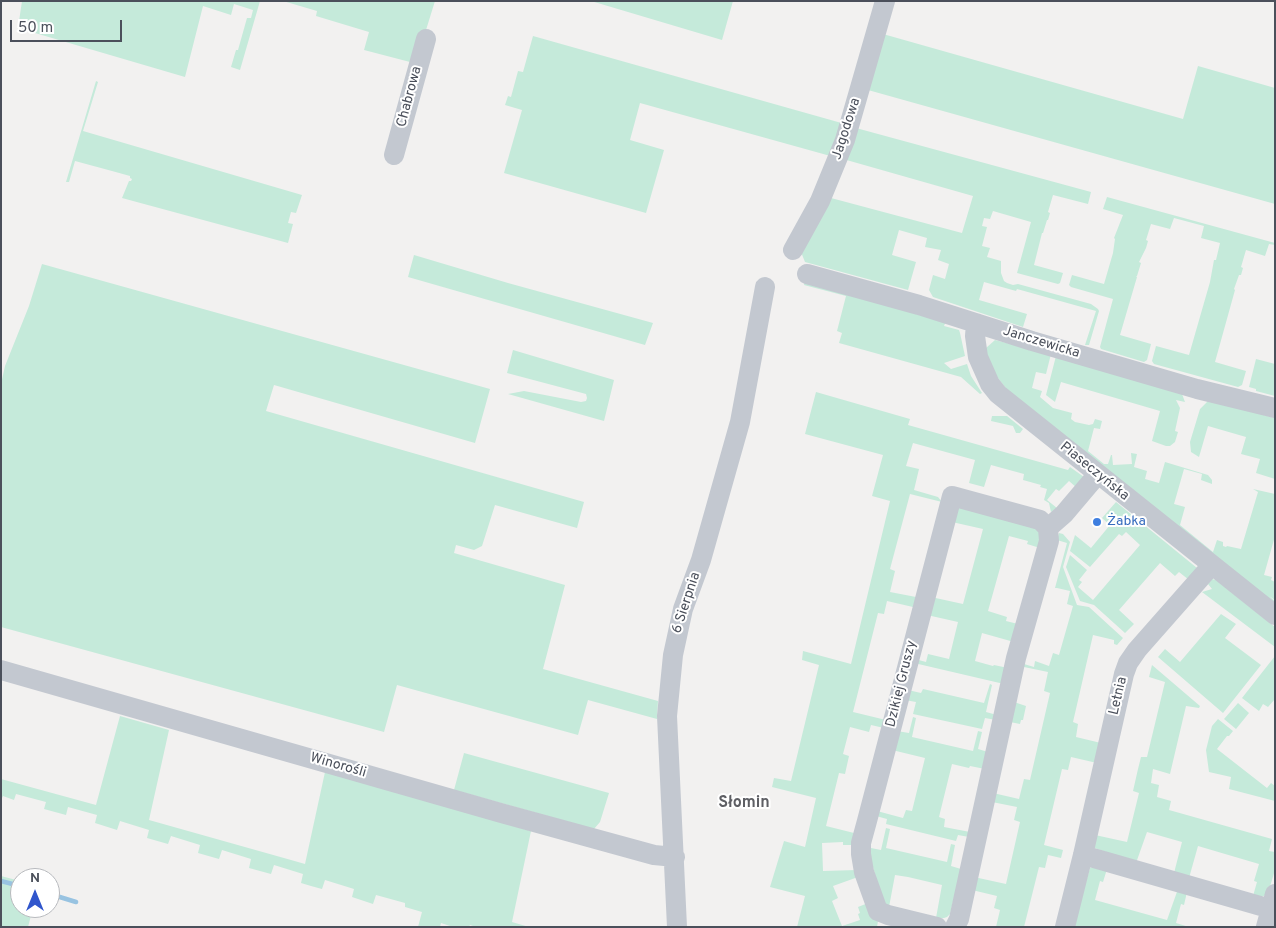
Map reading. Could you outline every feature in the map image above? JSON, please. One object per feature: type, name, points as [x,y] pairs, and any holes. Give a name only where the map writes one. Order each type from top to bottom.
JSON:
[{"type":"street","name":"Jagodowa","points":[[793,250],[820,201],[845,140],[885,1]]},
{"type":"street","name":"Chabrowa","points":[[394,155],[426,39]]},
{"type":"street","name":"Janczewicka","points":[[807,274],[919,305],[1188,386],[1275,408]]},
{"type":"street","name":"6 Sierpnia","points":[[677,927],[667,716],[675,641],[740,422],[765,288]]},
{"type":"street","name":"Piaseczyńska","points":[[976,323],[975,336],[978,357],[990,384],[998,394],[1275,616]]},
{"type":"street","points":[[955,927],[959,919],[1016,658],[1050,541],[1048,528],[1064,514],[1098,475]]},
{"type":"street","name":"Dzikiej Gruszy","points":[[937,927],[878,911],[864,872],[861,843],[952,496],[1040,520],[1048,528]]},
{"type":"street","name":"Letnia","points":[[1065,927],[1128,663],[1136,650],[1211,566]]},
{"type":"street","name":"Winorośli","points":[[1,670],[500,813],[654,855],[675,857]]},
{"type":"street","points":[[1083,855],[1271,910]]},
{"type":"green space","points":[[22,1],[260,1],[240,70],[231,67],[247,18],[251,18],[253,10],[234,4],[231,15],[203,6],[185,77],[18,28]]},
{"type":"green space","points":[[283,1],[435,1],[426,30],[410,62],[364,50],[369,32],[316,16],[317,11]]},
{"type":"green space","points":[[591,1],[733,1],[722,40]]},
{"type":"green space","points":[[883,34],[1183,119],[1198,66],[1275,88],[1275,204],[868,90]]},
{"type":"green space","points":[[533,36],[845,124],[834,157],[640,103],[630,140],[664,150],[646,213],[504,173],[522,110],[505,105],[508,96],[511,97],[518,71],[523,72]]},
{"type":"green space","points":[[96,81],[98,82],[83,131],[302,195],[296,213],[291,212],[288,223],[293,224],[288,243],[122,198],[129,181],[132,179],[130,176],[112,171],[75,161],[69,182],[66,182]]},
{"type":"green space","points":[[856,128],[1091,192],[1088,204],[1053,195],[1048,212],[1050,213],[1042,233],[1034,265],[1063,273],[1058,284],[1017,273],[1031,222],[993,211],[990,219],[984,218],[982,226],[987,227],[982,246],[990,248],[987,257],[1001,261],[1001,273],[1004,281],[1013,285],[1018,284],[1091,304],[1098,309],[1089,345],[1085,345],[1096,311],[984,282],[979,300],[1027,314],[1023,327],[933,297],[929,290],[933,275],[945,279],[949,264],[938,260],[941,250],[925,247],[927,238],[899,230],[892,255],[916,262],[908,290],[805,262],[801,252],[831,198],[962,233],[973,196],[843,159]]},
{"type":"green space","points":[[1107,197],[1275,243],[1275,245],[1269,244],[1265,256],[1246,250],[1241,267],[1243,268],[1234,289],[1215,362],[1246,371],[1242,385],[1238,387],[1154,364],[1152,361],[1156,346],[1189,355],[1220,243],[1201,238],[1204,226],[1174,218],[1170,229],[1151,224],[1146,240],[1148,241],[1139,262],[1141,263],[1120,335],[1151,344],[1147,360],[1144,362],[1101,349],[1113,299],[1069,285],[1072,275],[1104,284],[1113,253],[1114,238],[1123,215],[1103,209]]},
{"type":"green space","points":[[414,255],[653,323],[645,345],[408,277]]},
{"type":"green space","points":[[42,264],[490,389],[475,443],[274,385],[266,411],[584,502],[577,528],[495,505],[482,546],[474,550],[456,545],[454,553],[565,585],[543,669],[658,701],[657,719],[588,700],[578,735],[397,685],[384,732],[1,627],[1,384],[5,366],[29,306]]},
{"type":"green space","points":[[805,281],[946,321],[944,326],[959,330],[965,356],[944,363],[951,369],[967,364],[971,376],[982,393],[980,394],[961,377],[839,343],[842,333],[837,331],[846,296],[804,285]]},
{"type":"green space","points":[[995,340],[1051,354],[1046,374],[1036,372],[1032,388],[1042,391],[1040,397],[1053,408],[1072,413],[1071,419],[1075,422],[1089,425],[1093,424],[1095,419],[1102,421],[1100,429],[1094,428],[1088,451],[1104,464],[1108,464],[1112,455],[1113,465],[1132,464],[1131,453],[1137,454],[1134,467],[1147,471],[1145,479],[1159,483],[1165,462],[1208,475],[1212,480],[1212,484],[1201,480],[1202,474],[1184,469],[1174,504],[1185,507],[1180,525],[1213,552],[1217,540],[1223,542],[1223,546],[1241,549],[1258,492],[1253,489],[1275,494],[1275,536],[1264,575],[1272,577],[1271,580],[1275,582],[1275,600],[1269,596],[1275,601],[1275,605],[1014,399],[988,365],[986,348]]},
{"type":"green space","points":[[513,350],[614,380],[604,421],[508,394],[524,391],[581,402],[586,401],[587,398],[586,394],[507,373]]},
{"type":"green space","points":[[1056,356],[1182,394],[1185,402],[1176,400],[1180,408],[1175,431],[1178,432],[1175,442],[1170,446],[1166,446],[1152,441],[1160,411],[1061,382],[1055,402],[1046,395]]},
{"type":"green space","points":[[1256,359],[1275,364],[1275,396],[1249,387]]},
{"type":"green space","points":[[816,392],[910,419],[908,425],[1068,470],[1070,467],[1084,477],[1077,488],[1069,481],[1059,491],[1056,489],[1047,500],[1057,508],[1051,512],[1049,503],[1044,500],[1047,489],[1040,487],[1041,485],[1023,480],[1024,474],[991,465],[984,487],[969,483],[975,460],[913,443],[906,466],[919,469],[914,490],[938,497],[942,502],[910,494],[890,569],[895,571],[890,592],[916,597],[913,607],[887,601],[884,614],[878,613],[853,712],[886,720],[884,728],[871,725],[869,732],[850,727],[843,754],[849,756],[845,774],[839,773],[826,826],[858,834],[856,845],[843,845],[843,842],[822,843],[823,871],[857,870],[858,877],[833,886],[838,898],[832,901],[842,926],[860,920],[858,907],[868,903],[878,921],[877,927],[797,927],[805,896],[770,887],[784,841],[805,847],[816,798],[772,787],[774,778],[791,781],[819,665],[802,660],[803,651],[851,664],[890,501],[872,496],[883,455],[805,434]]},
{"type":"green space","points":[[1212,401],[1275,418],[1275,479],[1256,473],[1260,459],[1241,454],[1246,437],[1208,426],[1199,457],[1191,452],[1190,442],[1200,409],[1207,402]]},
{"type":"green space","points":[[992,416],[1007,416],[1023,429],[1020,433],[1016,433],[1013,426],[991,421]]},
{"type":"green space","points":[[1116,502],[1197,568],[1189,580],[1179,572],[1175,576],[1160,563],[1119,610],[1134,624],[1125,633],[1094,605],[1080,601],[1066,567],[1070,555],[1087,570],[1079,580],[1082,582],[1078,587],[1093,600],[1140,545],[1126,532],[1122,536],[1119,534],[1090,567],[1070,551],[1075,535],[1091,548],[1110,525],[1102,518]]},
{"type":"green space","points":[[959,507],[968,507],[1040,530],[1040,548],[1027,544],[1028,541],[1009,536],[988,611],[1007,617],[1006,621],[1018,624],[1014,642],[982,633],[975,661],[1008,668],[1004,684],[914,663],[915,659],[926,662],[928,654],[949,659],[958,622],[927,615],[931,597],[963,604],[983,529],[952,522]]},
{"type":"green space","points":[[1059,533],[1063,534],[1070,542],[1063,567],[1077,605],[1089,607],[1123,638],[1117,645],[1114,644],[1114,640],[1093,635],[1073,722],[1078,724],[1076,737],[1101,743],[1097,763],[1071,757],[1068,770],[1062,769],[1044,845],[1063,850],[1061,858],[1048,855],[1045,868],[1039,867],[1024,927],[996,927],[1000,910],[994,908],[997,896],[972,890],[974,877],[1006,884],[1020,822],[1014,820],[1017,807],[992,802],[993,793],[1019,799],[1024,779],[1030,780],[1050,693],[1044,691],[1048,672],[1024,667],[1024,664],[1034,667],[1035,661],[1049,666],[1053,653],[1059,655],[1073,606],[1067,604],[1070,591],[1055,588],[1067,543],[1057,540]]},
{"type":"green space","points":[[1212,579],[1216,580],[1275,627],[1275,647],[1202,592],[1212,589],[1208,584]]},
{"type":"green space","points":[[1221,614],[1236,624],[1225,638],[1261,665],[1223,713],[1158,657],[1165,649],[1180,662]]},
{"type":"green space","points":[[1275,656],[1275,699],[1268,707],[1263,704],[1259,711],[1242,698]]},
{"type":"green space","points":[[1152,665],[1200,706],[1199,708],[1186,706],[1170,774],[1153,769],[1151,783],[1159,785],[1157,797],[1171,801],[1169,810],[1272,839],[1269,851],[1275,852],[1275,870],[1269,890],[1264,896],[1253,896],[1257,882],[1254,881],[1259,864],[1198,846],[1189,878],[1174,873],[1182,842],[1147,832],[1136,863],[1095,848],[1093,844],[1095,835],[1127,842],[1139,793],[1133,791],[1138,769],[1141,757],[1147,757],[1165,682],[1149,677]]},
{"type":"green space","points":[[990,684],[992,685],[986,712],[997,715],[996,720],[985,718],[982,729],[913,714],[916,702],[905,700],[908,690],[921,693],[923,689],[984,703]]},
{"type":"green space","points":[[1014,702],[1026,706],[1023,720],[1021,720],[1020,724],[1010,722]]},
{"type":"green space","points":[[1238,703],[1249,713],[1236,729],[1224,719]]},
{"type":"green space","points":[[120,716],[169,730],[149,820],[305,864],[325,772],[531,831],[512,922],[529,927],[476,927],[470,925],[469,927],[453,927],[441,923],[440,927],[418,927],[422,912],[405,907],[405,903],[376,895],[373,904],[352,897],[354,889],[325,880],[322,889],[311,886],[301,883],[303,874],[274,865],[271,874],[249,868],[251,859],[222,850],[219,859],[198,853],[200,845],[171,836],[168,844],[147,838],[149,830],[120,821],[117,830],[95,823],[97,815],[68,807],[66,815],[44,809],[46,802],[16,794],[14,800],[3,796],[1,800],[1,779],[96,805]]},
{"type":"green space","points":[[913,717],[916,718],[912,737],[973,751],[978,731],[982,732],[978,749],[988,752],[985,769],[952,764],[939,817],[945,819],[944,827],[970,832],[969,837],[958,835],[956,841],[886,824],[887,819],[876,816],[877,811],[903,818],[906,810],[912,811],[925,758],[892,750],[897,731],[909,733]]},
{"type":"green space","points":[[1218,719],[1233,731],[1217,749],[1267,788],[1271,783],[1275,786],[1275,801],[1229,789],[1231,777],[1209,772],[1206,750],[1212,726]]},
{"type":"green space","points":[[464,753],[609,793],[600,822],[594,829],[454,790]]},
{"type":"green space","points":[[886,828],[890,829],[886,848],[947,862],[951,844],[955,845],[951,866],[961,869],[950,914],[947,917],[936,918],[942,885],[908,877],[895,875],[889,907],[883,903],[871,860],[871,848],[881,850]]},
{"type":"green space","points":[[1090,868],[1107,869],[1103,882],[1100,881],[1095,900],[1167,920],[1178,889],[1187,892],[1184,905],[1181,904],[1176,923],[1189,927],[1073,927]]},
{"type":"green space","points":[[1,876],[10,878],[10,918],[30,918],[28,927],[1,927]]},
{"type":"waterway","points":[[1,881],[10,883]]},
{"type":"waterway","points":[[60,897],[76,902]]},
{"type":"place","name":"Żabka","points":[[1097,522]]},
{"type":"district","name":"Słomin","points":[[744,804]]}]
